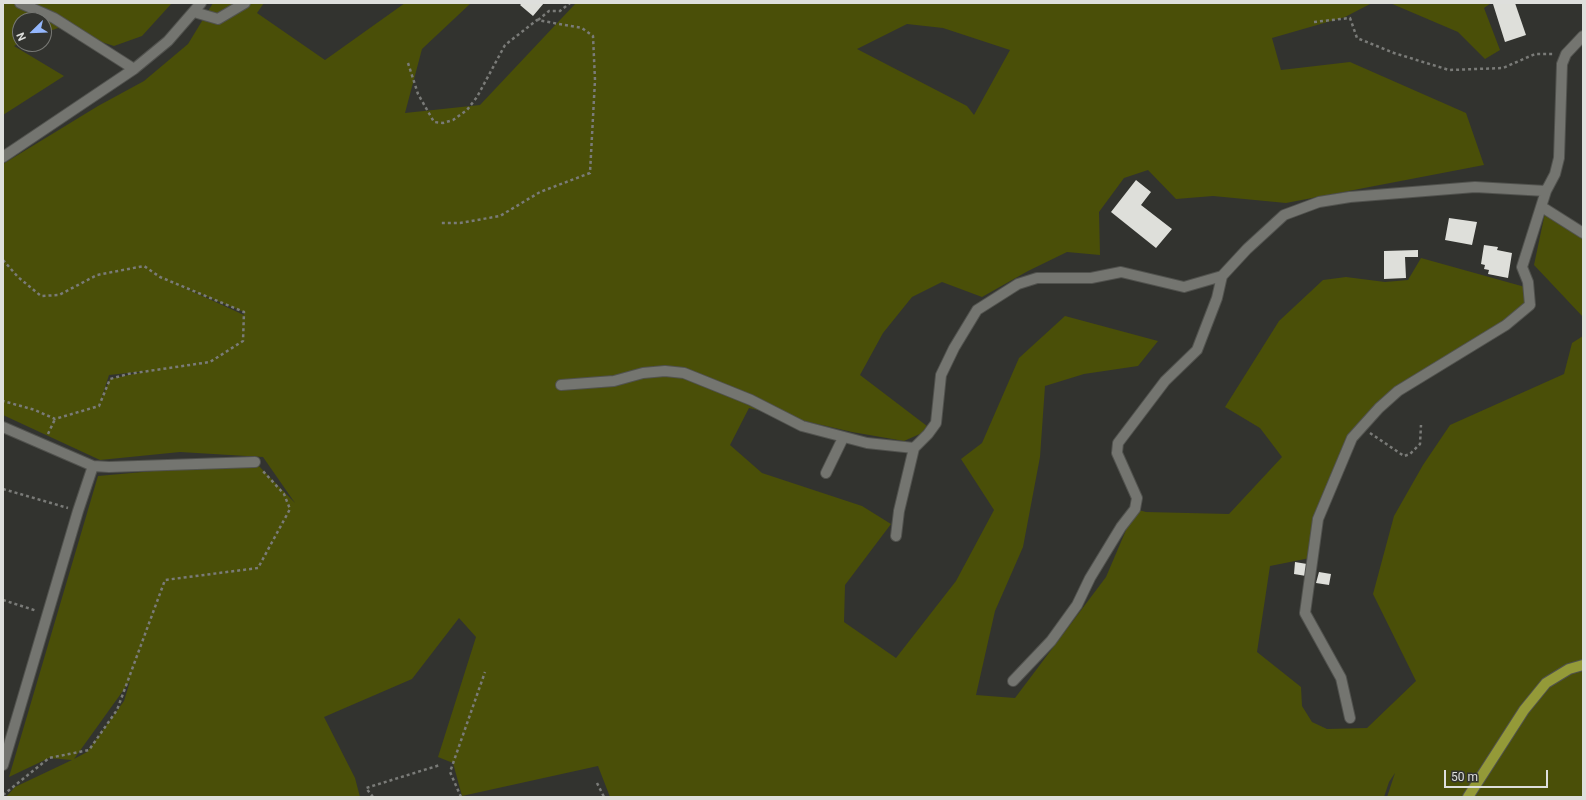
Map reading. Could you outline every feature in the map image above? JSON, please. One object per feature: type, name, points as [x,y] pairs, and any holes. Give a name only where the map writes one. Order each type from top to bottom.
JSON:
[{"type":"main road","points":[[1468,797],[1524,710],[1546,683],[1569,669],[1583,664]]},
{"type":"street","points":[[20,3],[54,18],[134,69]]},
{"type":"street","points":[[3,157],[134,69],[168,41],[201,3]]},
{"type":"street","points":[[194,12],[218,19],[245,3]]},
{"type":"street","points":[[1350,718],[1341,678],[1305,613],[1318,520],[1352,438],[1361,427],[1398,391],[1506,325],[1530,305],[1528,282],[1522,267],[1546,191],[1555,174],[1559,158],[1562,64],[1566,54],[1583,36]]},
{"type":"street","points":[[1013,681],[1051,641],[1068,617],[1121,526],[1134,509],[1137,498],[1117,452],[1118,443],[1165,381],[1197,350],[1217,298],[1222,276],[1247,249],[1284,215],[1319,202],[1350,197],[1475,187],[1546,191]]},
{"type":"street","points":[[1542,207],[1583,233]]},
{"type":"street","points":[[896,536],[899,511],[914,448],[928,434],[936,423],[941,376],[954,348],[977,310],[1018,284],[1037,278],[1091,278],[1120,272],[1184,287],[1222,276]]},
{"type":"street","points":[[561,385],[614,381],[643,373],[684,372],[751,400],[802,426],[843,438],[867,443],[914,448]]},
{"type":"street","points":[[3,427],[93,466],[109,467],[255,462]]},
{"type":"street","points":[[826,473],[843,438]]},
{"type":"street","points":[[3,765],[78,511],[93,466]]},
{"type":"path","points":[[408,63],[418,94],[434,122],[443,123],[453,120],[467,110],[477,97],[505,45],[549,11],[560,11],[570,3]]},
{"type":"path","points":[[1314,22],[1350,18],[1357,38],[1394,53],[1449,70],[1504,68],[1535,54],[1566,54]]},
{"type":"path","points":[[439,223],[460,223],[500,216],[540,192],[590,173],[595,80],[593,36],[582,28],[537,20]]},
{"type":"path","points":[[3,260],[18,277],[41,296],[59,295],[97,275],[144,266],[160,277],[244,312],[243,341],[210,362],[128,374],[110,379],[99,406],[55,419],[36,410],[3,401]]},
{"type":"path","points":[[44,444],[55,419]]},
{"type":"path","points":[[1361,427],[1404,456],[1410,454],[1420,444],[1421,425]]},
{"type":"path","points":[[3,795],[49,758],[89,750],[117,710],[165,580],[258,568],[290,509],[284,494],[255,462]]},
{"type":"path","points":[[3,489],[78,511]]},
{"type":"path","points":[[3,600],[48,614]]},
{"type":"path","points":[[461,797],[450,772],[485,672]]},
{"type":"path","points":[[373,797],[366,788],[440,765]]},
{"type":"path","points":[[597,783],[604,797]]},
{"type":"green space","points":[[3,3],[172,3],[142,36],[114,46],[58,28],[52,30],[52,12],[12,12],[12,52],[24,52],[64,76],[3,115]]},
{"type":"green space","points":[[213,3],[264,3],[257,13],[325,60],[405,3],[471,3],[422,49],[405,113],[480,105],[576,3],[1372,3],[1345,17],[1272,38],[1281,70],[1350,62],[1466,113],[1484,165],[1286,203],[1213,196],[1176,199],[1148,170],[1124,178],[1099,212],[1100,255],[1067,252],[1028,271],[982,297],[942,282],[912,297],[883,333],[860,375],[927,426],[922,433],[904,441],[852,432],[749,408],[730,445],[762,473],[862,506],[891,524],[845,585],[844,622],[896,658],[956,581],[994,510],[961,459],[982,443],[1019,358],[1065,316],[1158,341],[1138,366],[1084,374],[1045,386],[1040,457],[1023,547],[995,611],[976,695],[1015,698],[1106,577],[1135,509],[1146,512],[1229,514],[1282,457],[1260,428],[1225,407],[1279,321],[1323,280],[1346,277],[1385,282],[1408,280],[1421,258],[1525,287],[1530,304],[1512,317],[1437,363],[1361,427],[1321,513],[1310,558],[1270,566],[1257,652],[1301,687],[1302,706],[1312,722],[1327,729],[1367,728],[1416,681],[1373,594],[1394,516],[1423,465],[1450,425],[1564,374],[1572,343],[1583,336],[1583,797],[1387,797],[1395,773],[1389,782],[1384,797],[610,797],[598,766],[462,796],[453,763],[438,757],[476,637],[459,618],[412,679],[324,717],[355,778],[360,797],[6,797],[15,787],[72,760],[49,758],[9,777],[98,476],[255,462],[295,503],[263,457],[180,452],[100,460],[3,415],[3,164],[98,106],[144,81],[188,44]],"holes":[[[907,24],[943,28],[1010,50],[974,115],[967,106],[857,49]],[[176,284],[244,312],[244,315]],[[147,371],[110,379],[101,400],[109,375]],[[130,681],[124,701],[87,752],[74,759]]]},
{"type":"green space","points":[[1390,3],[1491,3],[1484,8],[1500,50],[1485,59],[1458,32]]},
{"type":"green space","points":[[1545,213],[1583,238],[1583,317],[1534,265]]},
{"type":"building","points":[[522,3],[544,3],[533,16],[520,5]]},
{"type":"building","points":[[1515,3],[1526,35],[1505,42],[1493,4]]},
{"type":"building","points":[[1136,180],[1151,192],[1141,205],[1172,229],[1156,248],[1111,212]]},
{"type":"building","points":[[1449,218],[1477,222],[1472,245],[1445,240]]},
{"type":"building","points":[[1484,245],[1498,247],[1497,250],[1512,253],[1508,278],[1488,274],[1489,270],[1484,269],[1485,265],[1481,264]]},
{"type":"building","points":[[1418,250],[1418,257],[1405,257],[1406,278],[1384,279],[1384,251]]},
{"type":"building","points":[[1295,562],[1307,564],[1306,576],[1294,574]]},
{"type":"building","points":[[1319,572],[1331,574],[1329,585],[1316,583]]}]
